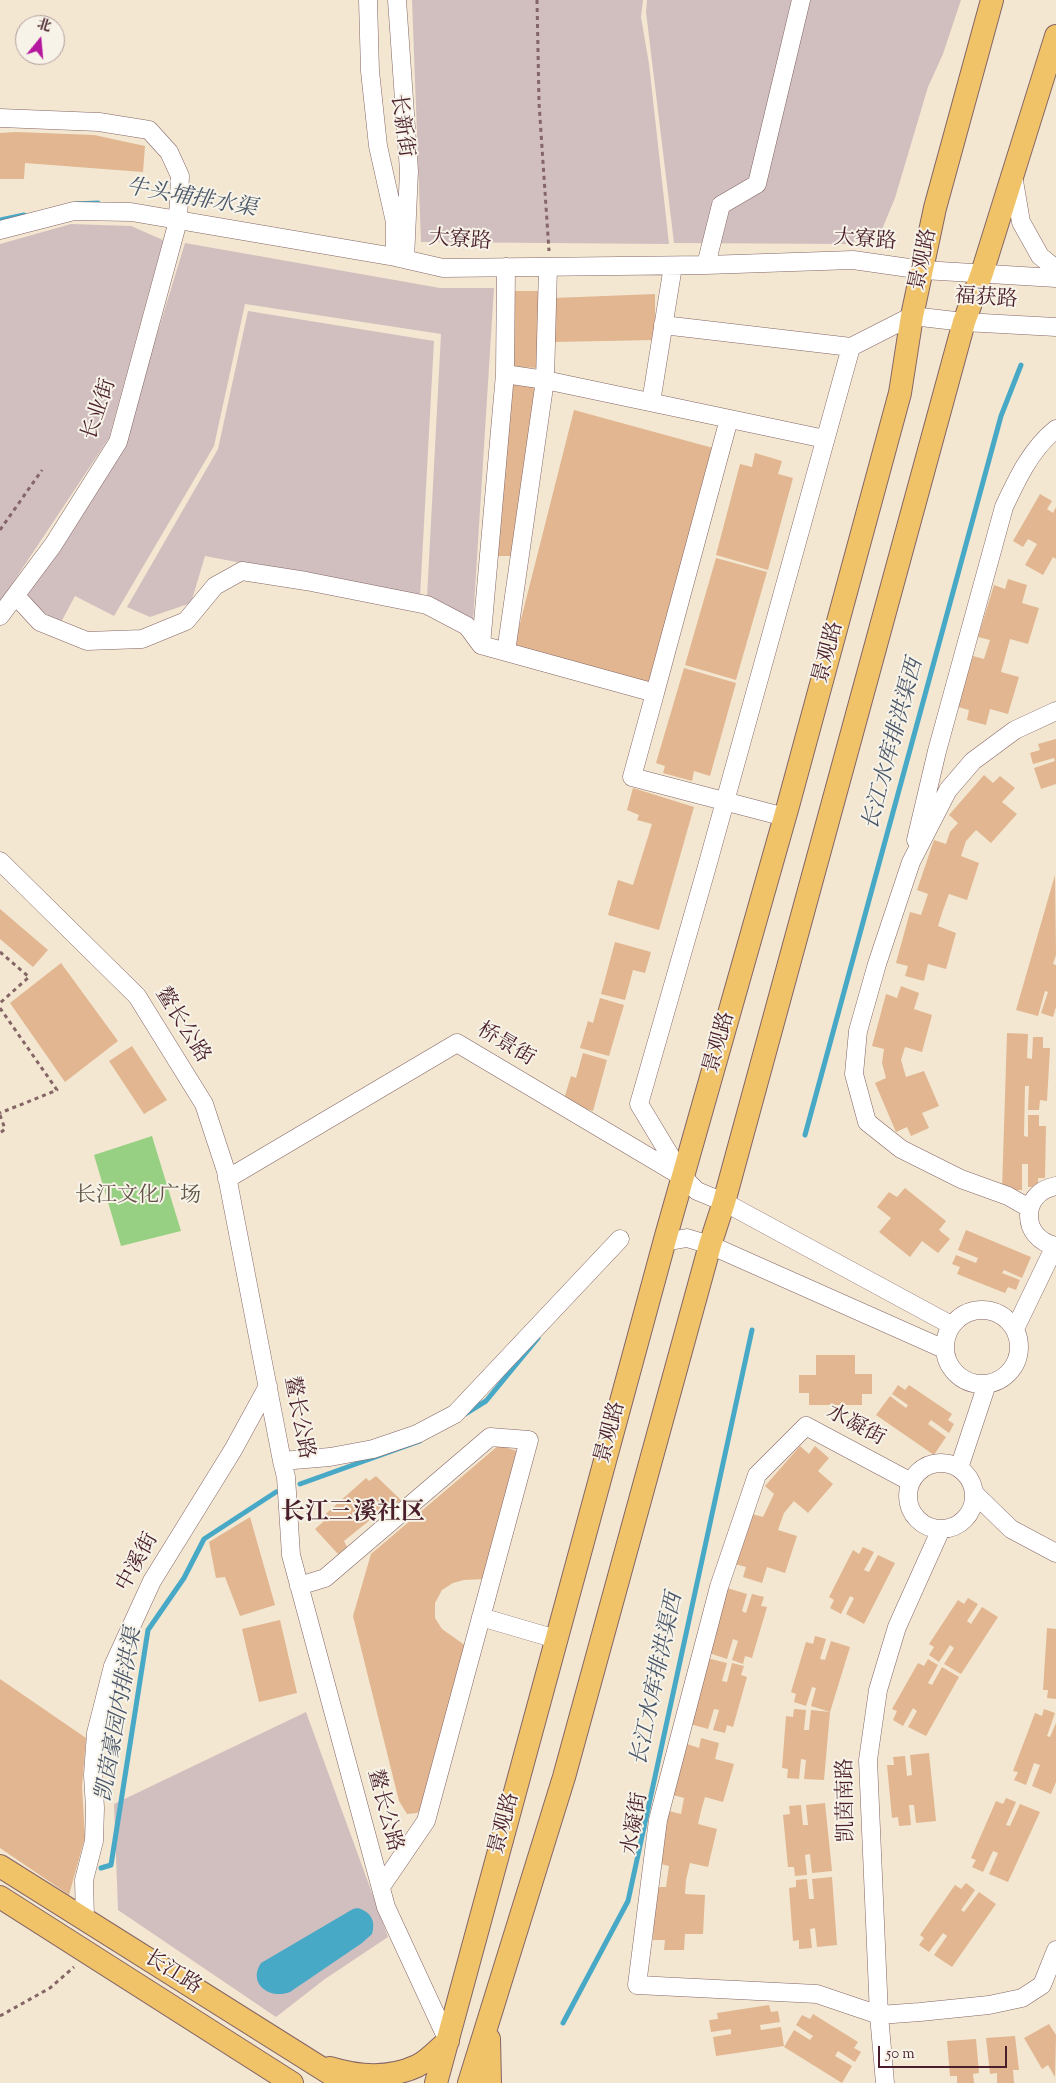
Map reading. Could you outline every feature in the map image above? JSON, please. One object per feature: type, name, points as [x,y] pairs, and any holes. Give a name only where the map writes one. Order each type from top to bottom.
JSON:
[{"type":"main road","name":"景观路","points":[[436,2083],[664,1242],[785,818],[900,393],[912,316],[935,208],[992,0]]},
{"type":"main road","name":"景观路","points":[[469,2083],[564,1777],[710,1245],[724,1202],[964,322],[982,273],[1056,36]]},
{"type":"main road","name":"长江路","points":[[0,1866],[345,2083]]},
{"type":"main road","name":"长江路","points":[[0,1897],[292,2083]]},
{"type":"main road","points":[[489,2018],[490,2083]]},
{"type":"main road","points":[[314,2063],[350,2074],[382,2076],[418,2066],[448,2041]]},
{"type":"street","name":"长新街","points":[[368,0],[370,71],[378,146],[400,258]]},
{"type":"street","points":[[397,0],[409,171],[400,258]]},
{"type":"street","points":[[706,265],[721,205],[757,184],[801,0]]},
{"type":"street","name":"长业街","points":[[0,118],[99,122],[149,130],[169,152],[180,176],[178,215],[118,442],[53,545],[0,616]]},
{"type":"street","points":[[1013,173],[1021,222],[1040,256],[1056,269]]},
{"type":"street","name":"大寮路","points":[[0,230],[74,211],[131,212],[178,215],[443,268],[673,266],[854,260],[923,270]]},
{"type":"street","points":[[651,402],[673,266]]},
{"type":"street","points":[[481,645],[505,374],[506,267]]},
{"type":"street","points":[[506,652],[545,380],[548,267]]},
{"type":"street","name":"福获路","points":[[923,270],[1056,278]]},
{"type":"street","points":[[663,325],[851,347],[912,316]]},
{"type":"street","name":"福获路","points":[[912,316],[964,322],[1056,327]]},
{"type":"street","points":[[851,347],[639,1104],[683,1176],[697,1190],[724,1202],[951,1325]]},
{"type":"street","points":[[505,374],[545,380],[825,439]]},
{"type":"street","points":[[729,419],[632,777],[785,818]]},
{"type":"street","points":[[1029,1208],[1008,1196],[961,1179],[901,1149],[867,1122],[854,1074],[858,1030],[877,964],[911,862],[924,801],[1004,507],[1020,473],[1044,439],[1056,430]]},
{"type":"street","points":[[16,596],[40,622],[87,641],[142,639],[186,621],[215,586],[242,571],[306,581],[427,606],[467,626],[481,645],[656,693]]},
{"type":"street","points":[[911,862],[948,790],[973,761],[1015,730],[1056,711]]},
{"type":"street","name":"鳌长公路","points":[[0,861],[137,996],[204,1104],[227,1179],[286,1477],[291,1555],[299,1586],[386,1907],[448,2041]]},
{"type":"street","name":"桥景街","points":[[227,1179],[458,1043],[683,1176]]},
{"type":"street","points":[[1015,1329],[1055,1246],[1045,1243],[1037,1237],[1031,1228],[1029,1208],[1033,1199],[1040,1192],[1056,1186]]},
{"type":"street","points":[[664,1242],[687,1238],[710,1245],[944,1349]]},
{"type":"street","points":[[282,1460],[330,1457],[373,1449],[417,1434],[455,1414],[620,1239]]},
{"type":"street","points":[[984,1310],[997,1313],[1015,1329],[1019,1341],[1019,1353],[1015,1364],[1003,1378],[987,1384],[975,1384],[963,1380],[954,1372],[947,1361],[944,1349],[946,1336],[951,1325],[960,1316],[972,1311],[984,1310]]},
{"type":"street","points":[[959,1468],[987,1384]]},
{"type":"street","name":"中溪街","points":[[85,1919],[84,1880],[94,1841],[93,1775],[96,1733],[113,1666],[152,1582],[233,1450],[268,1386]]},
{"type":"street","name":"水凝街","points":[[879,2015],[817,1994],[637,1985],[658,1820],[719,1587],[757,1475],[806,1426],[911,1482]]},
{"type":"street","points":[[299,1586],[326,1578],[490,1437],[528,1440],[426,1821],[381,1887]]},
{"type":"street","points":[[974,1492],[973,1506],[968,1515],[961,1523],[952,1528],[931,1528],[921,1523],[913,1514],[909,1504],[908,1493],[911,1482],[918,1473],[927,1466],[937,1463],[949,1464],[959,1468],[967,1476],[974,1492],[1011,1529],[1056,1553]]},
{"type":"street","name":"凯茵南路","points":[[885,2083],[879,2015],[868,1760],[878,1690],[897,1627],[941,1529]]},
{"type":"street","points":[[481,1617],[556,1639]]},
{"type":"street","points":[[879,2015],[989,2005],[1022,1998],[1042,1986],[1056,1950]]},
{"type":"path","points":[[537,0],[539,103],[550,249],[548,267]]},
{"type":"path","points":[[0,530],[42,470]]},
{"type":"path","points":[[0,952],[30,977],[0,1003]]},
{"type":"path","points":[[0,1008],[57,1090],[0,1114],[5,1129],[0,1133]]},
{"type":"path","points":[[0,2016],[50,1988],[89,1954]]},
{"type":"shaded area","points":[[412,0],[643,0],[641,17],[649,64],[669,244],[421,242]]},
{"type":"shaded area","points":[[647,0],[961,0],[943,54],[928,87],[895,198],[880,234],[846,244],[674,243],[646,12]]},
{"type":"shaded area","points":[[71,224],[131,226],[163,240],[109,438],[0,602],[0,244]]},
{"type":"shaded area","points":[[185,243],[440,288],[494,288],[473,621],[427,597],[441,334],[245,304],[214,446],[114,616],[75,596],[60,624],[22,596],[123,446]]},
{"type":"shaded area","points":[[248,311],[434,341],[420,597],[205,556],[191,603],[150,617],[127,607],[218,449]]},
{"type":"shaded area","points":[[306,1712],[388,1937],[325,1979],[276,2017],[118,1910],[114,1804]]},
{"type":"green space","name":"长江文化广场","points":[[152,1136],[181,1231],[121,1246],[94,1155]]},
{"type":"water","points":[[358,1908],[366,1912],[373,1921],[372,1934],[362,1943],[290,1992],[275,1994],[268,1992],[259,1984],[257,1971],[261,1963],[353,1909]]},
{"type":"building","points":[[0,133],[94,135],[145,146],[143,172],[25,163],[24,179],[0,179]]},
{"type":"building","points":[[512,291],[541,291],[540,368],[511,367]]},
{"type":"building","points":[[655,294],[655,340],[552,342],[554,298]]},
{"type":"building","points":[[510,382],[539,386],[515,556],[494,556]]},
{"type":"building","points":[[574,410],[713,448],[651,685],[514,647]]},
{"type":"building","points":[[755,453],[782,461],[778,474],[793,478],[768,570],[716,555],[740,464],[752,467]]},
{"type":"building","points":[[1040,494],[1052,501],[1047,509],[1053,513],[1056,507],[1056,559],[1053,557],[1043,575],[1025,565],[1037,544],[1028,539],[1023,547],[1013,541]]},
{"type":"building","points":[[716,558],[767,572],[736,680],[685,665]]},
{"type":"building","points":[[1008,579],[1027,585],[1022,603],[1039,608],[1028,644],[1010,639],[1001,672],[1019,677],[1008,714],[990,709],[986,725],[967,720],[969,710],[958,707],[973,656],[984,659],[990,640],[978,637],[994,585],[1005,589]]},
{"type":"building","points":[[684,668],[736,683],[710,776],[694,771],[692,781],[663,773],[665,766],[656,763]]},
{"type":"building","points":[[1056,739],[1056,784],[1041,789],[1034,768],[1055,761],[1054,758],[1033,764],[1030,753],[1040,750],[1038,744]]},
{"type":"building","points":[[984,775],[993,783],[1000,776],[1015,788],[1002,802],[1017,814],[991,843],[976,830],[966,841],[961,856],[979,863],[967,900],[949,894],[938,926],[956,933],[946,969],[928,964],[924,981],[905,976],[908,966],[896,963],[910,912],[921,915],[928,894],[917,890],[934,840],[946,844],[950,832],[958,823],[949,815]]},
{"type":"building","points":[[633,788],[694,807],[659,930],[608,915],[618,880],[633,885],[652,824],[637,820],[639,815],[627,810]]},
{"type":"building","points":[[1055,875],[1056,955],[1053,964],[1056,965],[1056,1007],[1053,1017],[1041,1013],[1048,992],[1045,991],[1038,1016],[1016,1010]]},
{"type":"building","points":[[0,909],[48,950],[33,967],[0,939]]},
{"type":"building","points":[[615,942],[651,952],[645,973],[633,970],[625,1000],[601,994]]},
{"type":"building","points":[[61,963],[118,1041],[65,1082],[10,1003]]},
{"type":"building","points":[[901,986],[919,993],[914,1009],[932,1015],[922,1052],[905,1047],[901,1060],[906,1077],[924,1071],[939,1106],[922,1113],[929,1128],[911,1136],[907,1127],[896,1132],[875,1083],[886,1078],[882,1063],[884,1049],[872,1046],[886,994],[897,998]]},
{"type":"building","points":[[600,998],[624,1005],[609,1056],[580,1048],[588,1021],[593,1023]]},
{"type":"building","points":[[1007,1033],[1028,1034],[1027,1058],[1032,1059],[1033,1037],[1043,1037],[1043,1048],[1050,1048],[1047,1101],[1040,1100],[1039,1110],[1028,1110],[1029,1086],[1025,1086],[1024,1136],[1028,1137],[1028,1115],[1039,1115],[1039,1126],[1046,1126],[1045,1178],[1038,1178],[1038,1187],[1028,1187],[1028,1164],[1022,1164],[1022,1190],[1002,1190]]},
{"type":"building","points":[[132,1046],[167,1100],[144,1114],[109,1061]]},
{"type":"building","points":[[583,1053],[607,1060],[593,1111],[563,1102],[571,1076],[576,1078]]},
{"type":"building","points":[[905,1188],[946,1221],[939,1230],[950,1239],[938,1253],[922,1241],[910,1257],[879,1232],[891,1218],[877,1207],[889,1192],[897,1197]]},
{"type":"building","points":[[966,1230],[1031,1257],[1022,1278],[1004,1270],[1002,1273],[1020,1280],[1016,1290],[1008,1287],[1005,1293],[957,1274],[960,1267],[952,1264],[956,1255],[976,1263],[978,1258],[958,1250]]},
{"type":"building","points":[[816,1355],[855,1355],[855,1374],[872,1374],[872,1394],[862,1394],[862,1405],[809,1405],[809,1393],[799,1393],[799,1375],[816,1375]]},
{"type":"building","points":[[898,1385],[905,1390],[909,1385],[952,1414],[948,1420],[954,1424],[949,1433],[931,1420],[928,1424],[946,1437],[934,1455],[876,1415],[890,1396],[906,1408],[908,1405],[892,1394]]},
{"type":"building","points":[[499,1445],[517,1451],[484,1579],[464,1580],[453,1583],[442,1590],[435,1603],[435,1618],[442,1629],[466,1646],[422,1808],[417,1813],[407,1814],[399,1801],[353,1616],[371,1554]]},
{"type":"building","points":[[800,1446],[809,1454],[815,1446],[829,1458],[818,1471],[833,1484],[808,1513],[794,1501],[784,1513],[778,1530],[797,1536],[785,1573],[767,1567],[762,1583],[743,1577],[746,1567],[735,1564],[752,1514],[763,1517],[774,1494],[765,1486]]},
{"type":"building","points":[[376,1476],[401,1500],[389,1510],[386,1507],[344,1541],[347,1547],[338,1554],[315,1529],[323,1522],[320,1519],[366,1478],[369,1481]]},
{"type":"building","points":[[250,1517],[275,1605],[240,1616],[225,1577],[216,1578],[209,1542]]},
{"type":"building","points":[[863,1547],[874,1552],[864,1570],[869,1572],[878,1555],[895,1563],[864,1624],[846,1614],[854,1598],[850,1596],[841,1614],[830,1608],[834,1600],[829,1597],[853,1550],[859,1554]]},
{"type":"building","points":[[727,1588],[747,1594],[742,1611],[746,1613],[752,1594],[764,1597],[761,1606],[767,1607],[752,1658],[745,1656],[743,1664],[732,1660],[738,1641],[733,1639],[727,1659],[709,1653]]},
{"type":"building","points":[[968,1598],[978,1604],[967,1621],[971,1624],[982,1607],[998,1617],[961,1674],[944,1664],[954,1648],[950,1645],[939,1662],[929,1655],[934,1647],[929,1644],[958,1600],[964,1604]]},
{"type":"building","points":[[280,1620],[297,1693],[259,1702],[242,1629]]},
{"type":"building","points":[[1047,1628],[1056,1629],[1056,1699],[1047,1698],[1048,1690],[1043,1690]]},
{"type":"building","points":[[815,1636],[826,1639],[820,1659],[825,1660],[831,1641],[850,1647],[830,1712],[811,1706],[816,1688],[812,1687],[806,1706],[794,1702],[796,1694],[791,1692],[806,1642],[813,1644]]},
{"type":"building","points":[[707,1658],[727,1663],[722,1681],[727,1682],[732,1663],[744,1666],[741,1675],[747,1677],[733,1727],[727,1725],[725,1733],[713,1730],[719,1710],[714,1709],[708,1729],[690,1724]]},
{"type":"building","points":[[928,1659],[938,1665],[928,1683],[932,1685],[942,1667],[959,1677],[926,1736],[908,1727],[917,1711],[913,1708],[903,1726],[893,1720],[897,1711],[892,1709],[918,1663],[924,1666]]},
{"type":"building","points":[[0,1679],[86,1738],[82,1787],[85,1837],[69,1895],[0,1848]]},
{"type":"building","points":[[794,1709],[806,1710],[804,1730],[809,1730],[811,1710],[830,1712],[824,1780],[804,1779],[806,1760],[801,1759],[799,1779],[787,1778],[788,1769],[782,1768],[786,1716],[793,1717]]},
{"type":"building","points":[[1044,1709],[1055,1713],[1047,1736],[1050,1737],[1056,1723],[1056,1782],[1051,1794],[1032,1786],[1040,1765],[1034,1763],[1026,1785],[1014,1780],[1018,1772],[1013,1771],[1035,1713],[1042,1716]]},
{"type":"building","points":[[701,1738],[719,1743],[715,1759],[734,1764],[723,1802],[705,1797],[701,1811],[698,1824],[717,1829],[708,1867],[690,1863],[686,1880],[685,1894],[705,1895],[703,1934],[685,1934],[684,1950],[664,1950],[665,1940],[653,1940],[655,1887],[666,1887],[669,1866],[657,1863],[669,1811],[681,1814],[684,1798],[673,1795],[687,1744],[699,1748]]},
{"type":"building","points":[[929,1753],[936,1821],[916,1823],[914,1805],[909,1805],[911,1825],[899,1826],[898,1817],[892,1818],[887,1765],[894,1765],[893,1757],[905,1756],[907,1776],[912,1775],[910,1755]]},
{"type":"building","points":[[1006,1798],[1016,1802],[1006,1825],[1010,1826],[1020,1804],[1040,1812],[1008,1882],[989,1874],[998,1853],[993,1851],[983,1872],[972,1867],[976,1860],[971,1858],[996,1801],[1003,1804]]},
{"type":"building","points":[[825,1803],[832,1871],[812,1873],[810,1854],[805,1855],[807,1875],[795,1876],[794,1867],[788,1867],[783,1815],[790,1814],[789,1806],[801,1805],[803,1825],[808,1825],[806,1805]]},
{"type":"building","points":[[832,1877],[837,1945],[817,1947],[815,1928],[810,1929],[812,1948],[799,1949],[799,1940],[793,1941],[789,1888],[796,1887],[796,1880],[807,1879],[809,1899],[814,1899],[812,1879]]},
{"type":"building","points":[[966,1883],[975,1890],[961,1910],[964,1912],[979,1892],[996,1904],[952,1967],[934,1955],[947,1936],[943,1933],[929,1952],[919,1945],[924,1938],[920,1935],[955,1885],[961,1889]]},
{"type":"building","points":[[769,2005],[771,2012],[778,2011],[780,2022],[760,2025],[761,2030],[781,2027],[784,2046],[716,2056],[713,2037],[731,2034],[731,2029],[711,2032],[709,2020],[718,2019],[717,2013]]},
{"type":"building","points":[[813,2014],[858,2042],[854,2048],[861,2052],[855,2062],[838,2051],[835,2056],[852,2066],[842,2083],[784,2047],[794,2030],[810,2040],[813,2036],[796,2025],[802,2015],[810,2019]]},
{"type":"building","points":[[1049,2024],[1056,2035],[1055,2077],[1048,2065],[1042,2069],[1024,2038]]},
{"type":"building","points":[[1015,2036],[1019,2070],[1013,2070],[1014,2083],[997,2083],[997,2073],[990,2074],[986,2038]]},
{"type":"building","points":[[976,2039],[979,2073],[973,2074],[974,2083],[957,2083],[957,2076],[950,2076],[947,2041]]},
{"type":"waterway","name":"牛头埔排水渠","points":[[76,204],[98,203]]},
{"type":"waterway","name":"牛头埔排水渠","points":[[0,220],[24,215]]},
{"type":"waterway","name":"长江水库排洪渠西","points":[[805,1135],[1001,416],[1021,365]]},
{"type":"waterway","name":"长江水库排洪渠西","points":[[563,2023],[628,1901],[752,1330]]},
{"type":"waterway","name":"凯茵豪园内排洪渠","points":[[465,1414],[486,1401],[538,1338]]},
{"type":"waterway","name":"凯茵豪园内排洪渠","points":[[300,1484],[420,1441]]},
{"type":"waterway","name":"凯茵豪园内排洪渠","points":[[101,1868],[111,1865],[148,1630],[184,1578],[204,1539],[276,1492]]},
{"type":"district","name":"长江三溪社区","points":[[353,1515]]}]
